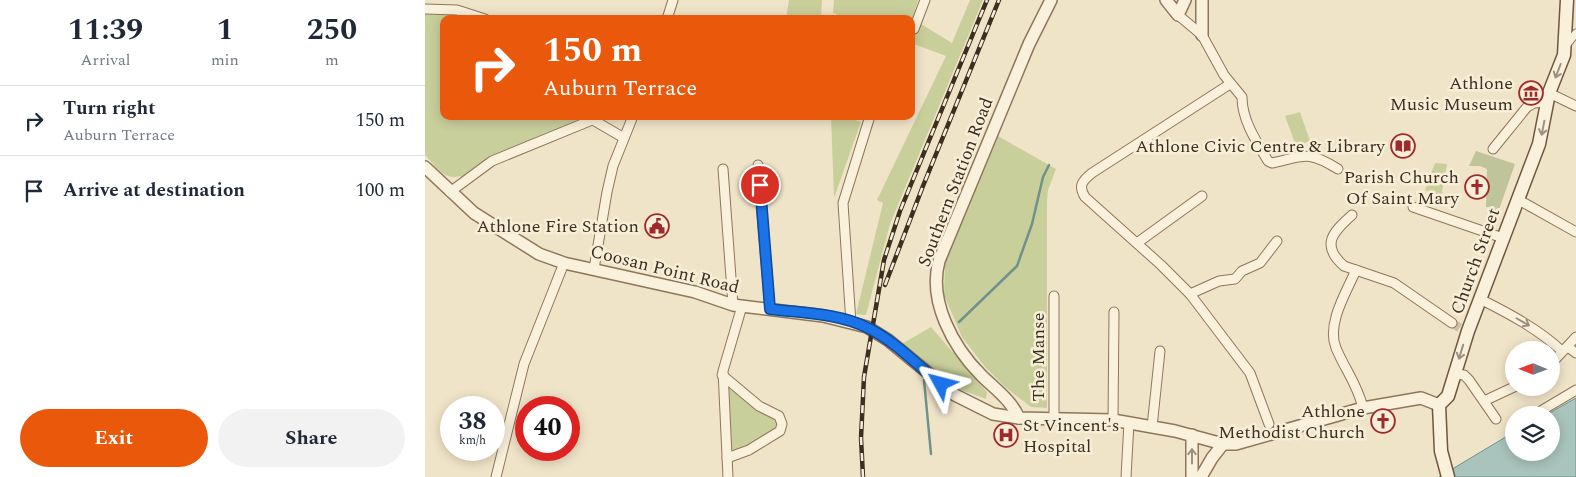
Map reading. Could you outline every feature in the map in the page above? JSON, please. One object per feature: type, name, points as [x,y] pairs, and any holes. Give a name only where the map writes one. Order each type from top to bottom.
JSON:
[{"type":"main road","name":"Church Street","points":[[1439,405],[1448,396],[1466,330],[1480,300],[1539,144],[1548,97],[1564,55],[1567,0]]},
{"type":"main road","points":[[1439,405],[1443,462],[1448,477]]},
{"type":"street","points":[[668,15],[673,0]]},
{"type":"street","points":[[915,26],[925,0]]},
{"type":"street","name":"Southern Station Road","points":[[1019,418],[1014,407],[969,362],[951,335],[941,310],[936,276],[939,261],[1005,102],[1051,0]]},
{"type":"street","points":[[1166,0],[1177,15],[1202,35],[1230,84],[1242,97],[1242,108],[1246,118],[1268,161],[1272,163],[1309,155],[1320,158],[1338,169]]},
{"type":"street","points":[[1177,15],[1185,0]]},
{"type":"street","points":[[1202,0],[1202,35]]},
{"type":"street","points":[[425,9],[457,10],[473,15]]},
{"type":"street","points":[[1565,47],[1576,33]]},
{"type":"street","points":[[1230,84],[1092,173],[1082,182],[1081,191],[1085,197],[1137,243],[1189,294],[1237,355],[1257,385],[1269,424]]},
{"type":"street","points":[[1493,150],[1527,107],[1534,103],[1548,97],[1576,106]]},
{"type":"street","points":[[450,192],[492,161],[584,120]]},
{"type":"street","points":[[592,120],[624,138]]},
{"type":"street","points":[[593,270],[607,192],[631,120]]},
{"type":"street","points":[[851,323],[843,203],[869,120]]},
{"type":"street","points":[[758,165],[770,309]]},
{"type":"street","name":"Coosan Point Road","points":[[425,167],[474,214],[539,254],[563,263],[695,292],[737,306],[823,316],[868,328],[888,340],[955,395],[993,414],[1019,418],[1113,420],[1192,435],[1223,444]]},
{"type":"street","points":[[723,169],[737,306],[722,375],[728,477]]},
{"type":"street","points":[[1137,243],[1202,196]]},
{"type":"street","points":[[1517,199],[1576,232]]},
{"type":"street","points":[[1413,207],[1503,238]]},
{"type":"street","points":[[1352,215],[1334,232],[1331,245],[1335,257],[1340,262],[1356,270],[1394,283],[1452,323]]},
{"type":"street","points":[[1189,294],[1219,281],[1235,279],[1242,271],[1260,263],[1277,241]]},
{"type":"street","points":[[496,477],[518,383],[563,263]]},
{"type":"street","points":[[1356,270],[1337,317],[1334,342],[1358,388],[1363,408]]},
{"type":"street","name":"The Manse","points":[[1054,296],[1054,419]]},
{"type":"street","points":[[1480,300],[1524,322],[1565,349],[1576,353]]},
{"type":"street","points":[[1113,420],[1114,312]]},
{"type":"street","points":[[1560,354],[1576,337]]},
{"type":"street","points":[[1153,427],[1160,351]]},
{"type":"street","points":[[1455,374],[1464,375],[1469,380],[1497,419]]},
{"type":"street","points":[[722,375],[759,406],[779,416],[782,424],[780,431],[749,450],[727,458]]},
{"type":"street","points":[[1549,406],[1576,390]]},
{"type":"street","points":[[1484,401],[1505,391]]},
{"type":"street","points":[[1201,477],[1223,444],[1248,442],[1363,408],[1421,398],[1439,405]]},
{"type":"street","points":[[1126,477],[1129,423]]},
{"type":"street","points":[[1192,435],[1192,477]]},
{"type":"green space","points":[[789,0],[822,0],[821,15],[787,15]]},
{"type":"green space","points":[[834,0],[918,0],[914,15],[838,15],[833,13]]},
{"type":"green space","points":[[970,0],[983,0],[890,224],[866,315],[856,314],[883,203],[877,200],[946,56],[915,44],[915,32],[917,33],[921,24],[952,43]]},
{"type":"green space","points":[[425,12],[461,15],[440,15],[440,120],[578,120],[462,178],[445,174],[425,155]]},
{"type":"green space","points":[[1300,112],[1310,141],[1296,146],[1285,116]]},
{"type":"green space","points":[[831,120],[856,120],[861,122],[834,198]]},
{"type":"green space","points":[[998,136],[1056,169],[1048,190],[1047,202],[1047,408],[1031,407],[1006,388],[985,367],[962,337],[944,295],[945,264]]},
{"type":"green space","points":[[1476,151],[1515,164],[1494,224],[1493,208],[1486,207],[1487,169],[1480,166],[1469,166]]},
{"type":"green space","points":[[1435,163],[1447,164],[1441,197],[1425,190]]},
{"type":"green space","points":[[931,327],[987,392],[986,399],[961,390],[900,345]]},
{"type":"green space","points":[[728,386],[776,419],[777,426],[775,431],[747,447],[731,449]]},
{"type":"water","points":[[1576,398],[1576,477],[1439,477],[1505,437],[1505,461],[1560,461],[1560,407]]},
{"type":"waterway","points":[[959,322],[1017,266],[1032,224],[1043,177],[1049,165]]},
{"type":"waterway","points":[[924,380],[931,454]]},
{"type":"tunnel","points":[[1452,323],[1463,330]]},
{"type":"railway","points":[[863,477],[861,438],[864,377],[884,260],[900,211],[987,0]]},
{"type":"railway","points":[[885,285],[999,0]]},
{"type":"place","name":"Athlone Music Museum","points":[[1531,93]]},
{"type":"place","name":"Athlone Civic Centre & Library","points":[[1403,146]]},
{"type":"place","name":"Parish Church Of Saint Mary","points":[[1477,187]]},
{"type":"place","name":"Athlone Fire Station","points":[[657,226]]},
{"type":"place","name":"Athlone Methodist Church","points":[[1383,421]]},
{"type":"place","name":"St Vincent's Hospital","points":[[1006,435]]},
{"type":"route","points":[[760,185],[770,309],[844,320],[868,328],[888,340],[913,363],[941,384]]}]
